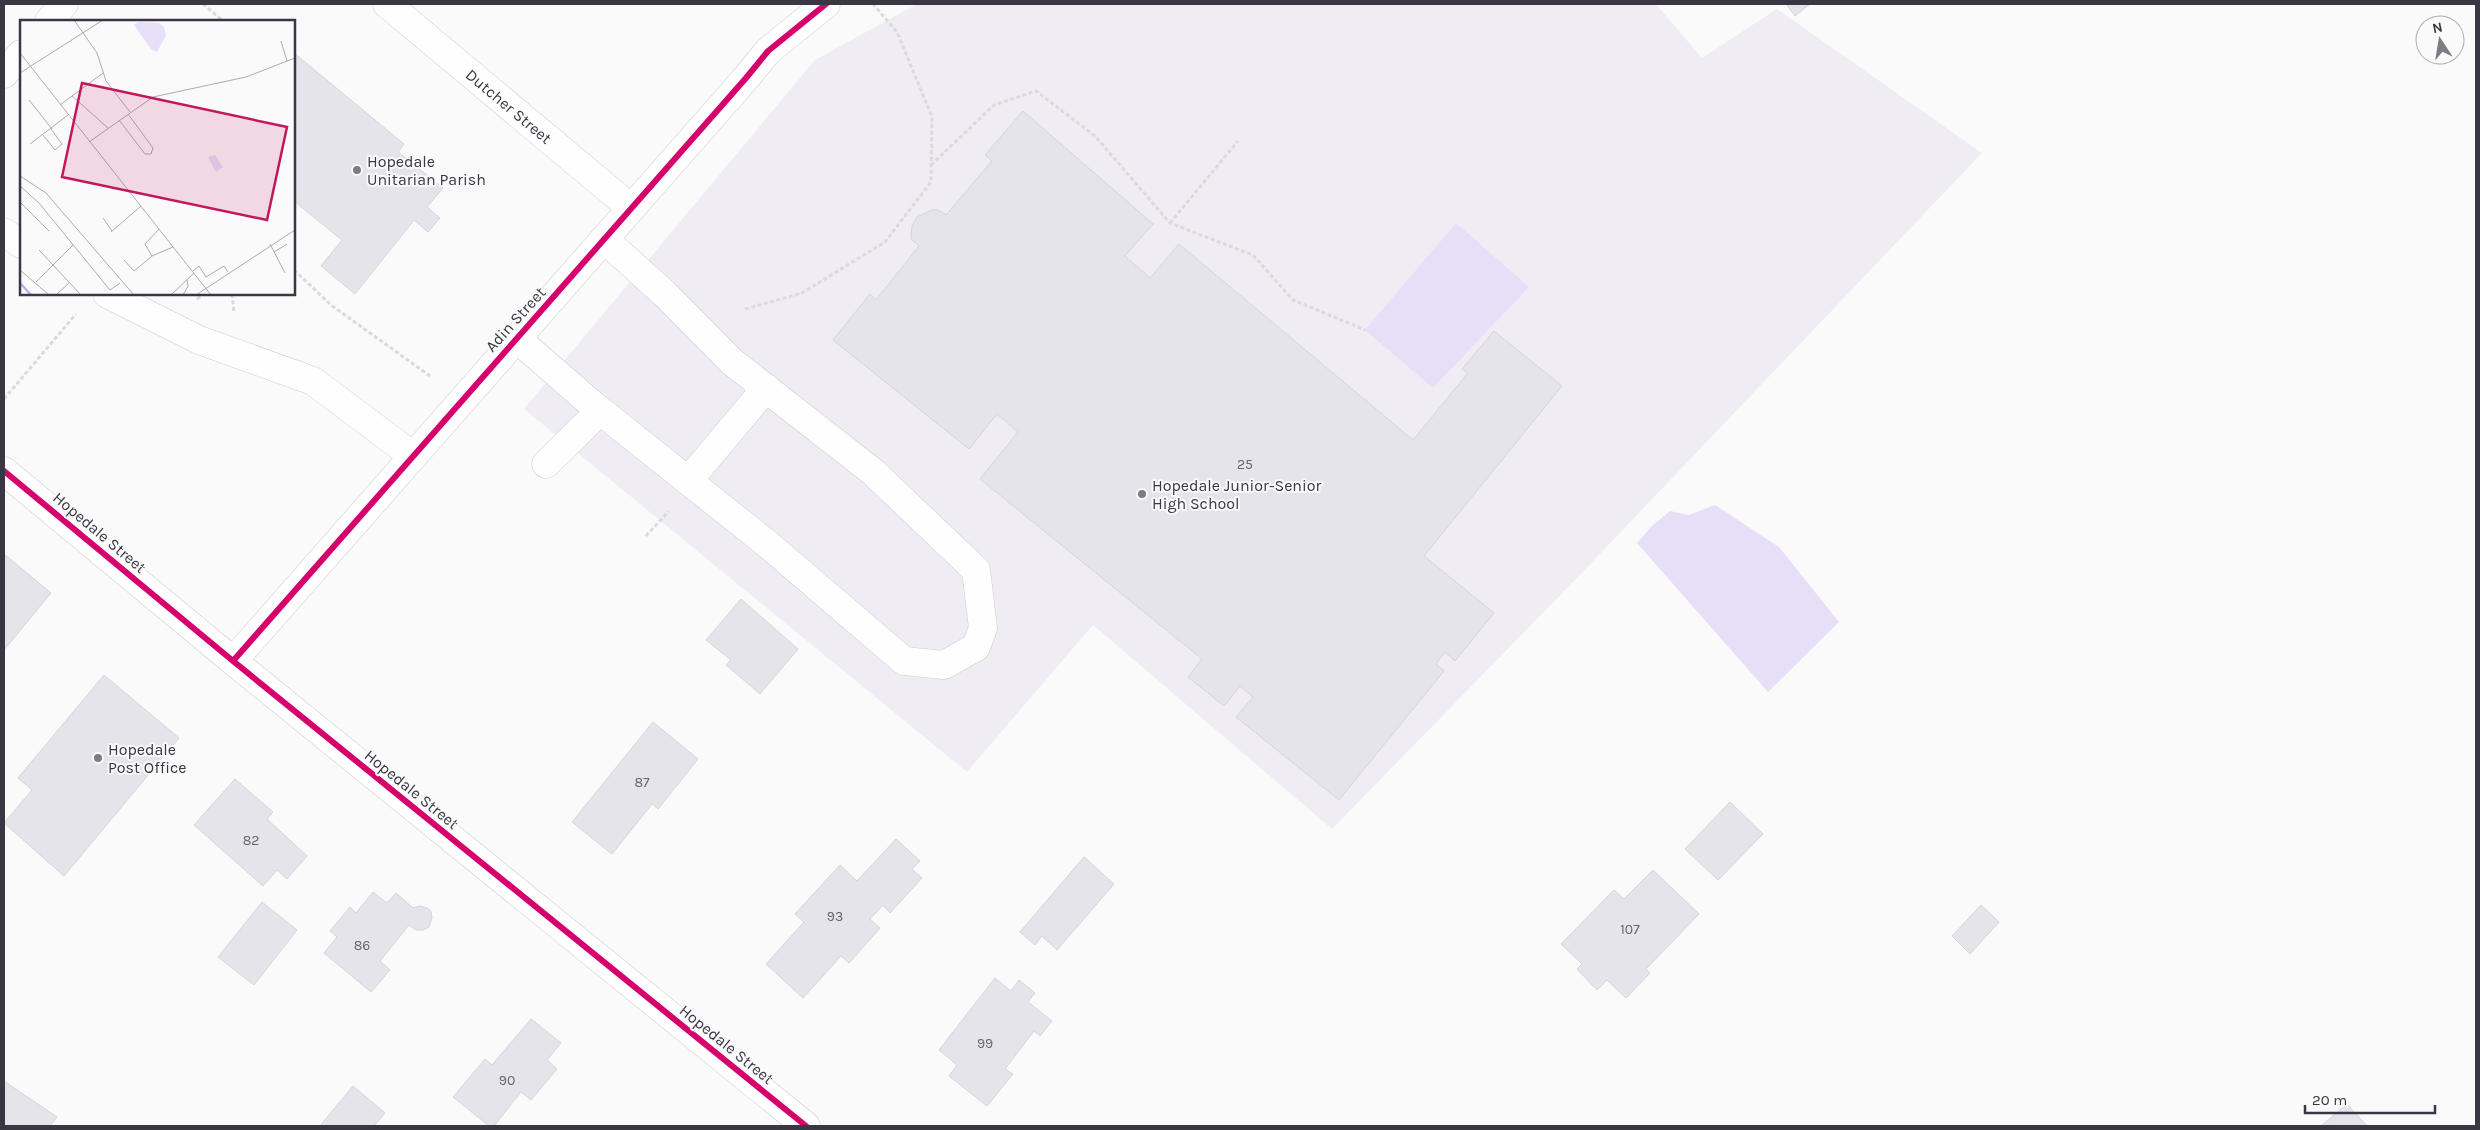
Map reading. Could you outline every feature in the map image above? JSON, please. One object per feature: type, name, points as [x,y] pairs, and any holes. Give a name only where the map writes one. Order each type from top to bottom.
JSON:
[{"type":"street","points":[[50,20],[64,4]]},
{"type":"street","name":"Dutcher Street","points":[[387,4],[631,208]]},
{"type":"street","name":"Adin Street","points":[[232,661],[768,51],[826,4]]},
{"type":"street","points":[[4,74],[20,55]]},
{"type":"street","points":[[4,232],[20,243]]},
{"type":"street","points":[[516,338],[600,411],[765,542],[904,661],[944,665],[976,647],[983,628],[976,570],[873,472],[731,361],[665,294],[604,239]]},
{"type":"street","points":[[109,295],[200,340],[313,381],[413,456]]},
{"type":"street","points":[[688,481],[766,388]]},
{"type":"street","points":[[546,464],[600,411]]},
{"type":"street","name":"Hopedale Street","points":[[4,471],[232,661],[806,1126]]},
{"type":"path","points":[[203,4],[222,20]]},
{"type":"path","points":[[745,309],[802,292],[885,242],[931,182],[932,117],[897,32],[873,4]]},
{"type":"path","points":[[931,165],[994,105],[1036,91],[1095,136],[1130,180],[1170,223],[1253,255],[1294,300],[1365,330]]},
{"type":"path","points":[[1170,223],[1238,141]]},
{"type":"path","points":[[295,271],[331,305],[430,376]]},
{"type":"path","points":[[4,399],[80,309]]},
{"type":"path","points":[[646,536],[674,505]]},
{"type":"shaded area","name":"Hopedale Junior-Senior High School","points":[[917,4],[1656,4],[1702,58],[1777,9],[1982,153],[1575,580],[1332,829],[1093,625],[967,772],[524,409],[815,60]]},
{"type":"shaded area","points":[[1456,223],[1529,287],[1433,388],[1365,330]]},
{"type":"shaded area","points":[[1715,505],[1779,547],[1839,622],[1768,692],[1637,543],[1652,526],[1670,511],[1689,515]]},
{"type":"building","points":[[1786,4],[1810,4],[1795,16]]},
{"type":"building","name":"Hopedale Unitarian Parish","points":[[295,54],[404,144],[398,152],[443,188],[427,207],[440,218],[428,232],[414,220],[355,294],[321,266],[342,240],[295,202]]},
{"type":"building","points":[[1023,111],[1153,224],[1125,256],[1150,278],[1179,244],[1413,440],[1468,373],[1462,369],[1494,331],[1562,386],[1424,556],[1494,613],[1455,661],[1445,652],[1436,664],[1444,671],[1339,800],[1236,717],[1253,697],[1240,686],[1224,706],[1188,677],[1202,659],[980,479],[1018,432],[997,414],[969,449],[833,340],[870,294],[876,300],[919,246],[912,240],[911,236],[912,226],[917,217],[932,210],[938,210],[946,215],[992,161],[985,155]]},
{"type":"building","points":[[4,554],[51,593],[4,650]]},
{"type":"building","points":[[741,599],[798,649],[760,694],[726,665],[731,660],[706,640]]},
{"type":"building","name":"Hopedale Post Office","points":[[104,675],[179,738],[64,876],[4,823],[32,790],[18,778]]},
{"type":"building","points":[[653,722],[698,759],[658,809],[652,804],[612,854],[572,822]]},
{"type":"building","points":[[235,779],[273,812],[267,819],[307,856],[287,879],[277,870],[263,886],[194,825]]},
{"type":"building","points":[[1730,802],[1763,834],[1718,880],[1685,849]]},
{"type":"building","points":[[896,839],[920,861],[912,869],[922,878],[890,913],[883,905],[870,919],[880,928],[849,963],[841,956],[803,998],[766,964],[804,922],[795,914],[840,865],[857,881]]},
{"type":"building","points":[[1084,857],[1114,884],[1057,950],[1042,936],[1035,945],[1020,932]]},
{"type":"building","points":[[1653,870],[1699,914],[1646,969],[1650,973],[1626,998],[1607,980],[1597,990],[1577,969],[1582,964],[1561,944],[1614,890],[1624,899]]},
{"type":"building","points":[[373,892],[387,903],[396,893],[413,908],[420,906],[427,908],[431,911],[432,918],[429,927],[423,930],[416,930],[409,925],[380,961],[390,970],[371,992],[324,953],[337,937],[330,931],[350,907],[356,913]]},
{"type":"building","points":[[262,902],[297,930],[254,985],[218,957]]},
{"type":"building","points":[[1981,905],[1999,922],[1970,954],[1952,936]]},
{"type":"building","points":[[995,978],[1011,991],[1019,980],[1035,993],[1028,1002],[1052,1021],[1040,1036],[1034,1031],[1005,1069],[1013,1074],[987,1106],[949,1076],[957,1065],[939,1050]]},
{"type":"building","points":[[531,1019],[561,1043],[547,1060],[557,1069],[531,1100],[521,1092],[494,1126],[489,1126],[453,1097],[485,1059],[492,1065]]},
{"type":"building","points":[[4,1081],[57,1117],[50,1126],[4,1126]]},
{"type":"building","points":[[353,1086],[385,1113],[374,1126],[320,1126]]},
{"type":"building","points":[[2347,1104],[2367,1126],[2321,1126]]},
{"type":"cycle path","points":[[233,661],[768,51],[826,4]]},
{"type":"cycle path","points":[[4,471],[233,661],[806,1126]]},
{"type":"place","name":"Hopedale Unitarian Parish","points":[[357,170]]},
{"type":"place","name":"Hopedale Junior-Senior High School","points":[[1142,494]]},
{"type":"place","name":"Hopedale Post Office","points":[[98,758]]}]
